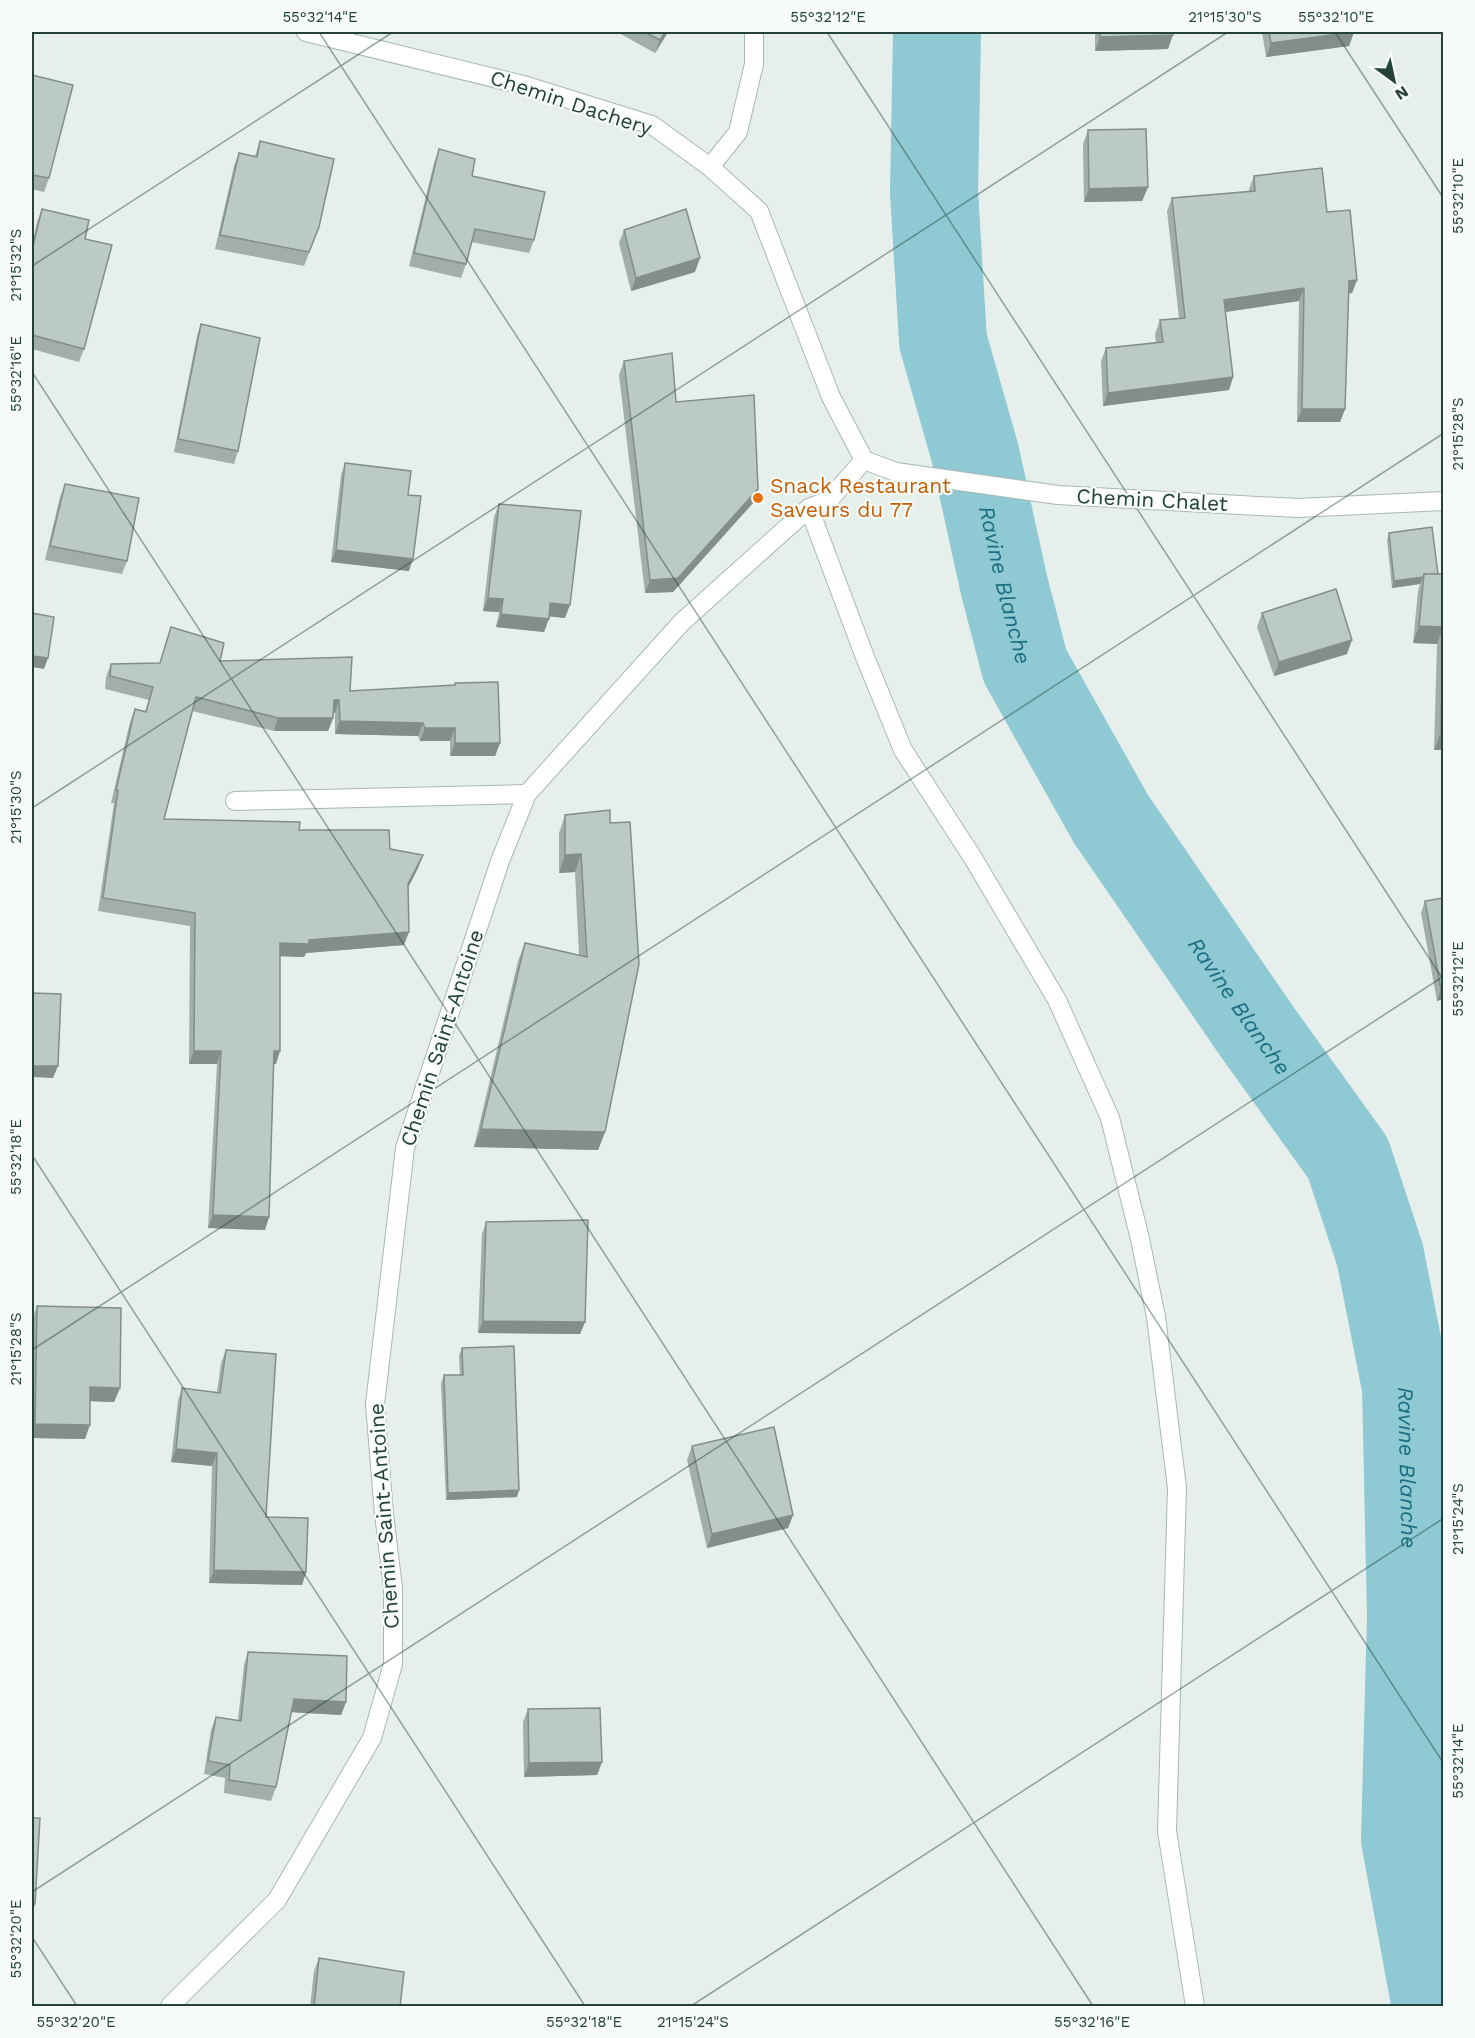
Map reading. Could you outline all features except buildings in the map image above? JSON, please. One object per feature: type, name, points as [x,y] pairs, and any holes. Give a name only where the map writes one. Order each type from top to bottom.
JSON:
[{"type":"street","name":"Chemin Dachery","points":[[306,32],[527,86],[652,125],[710,167],[759,211],[831,397],[864,460]]},
{"type":"street","points":[[710,167],[738,132],[754,64],[754,32]]},
{"type":"street","name":"Chemin Chalet","points":[[864,460],[896,472],[1058,495],[1297,508],[1443,501]]},
{"type":"street","name":"Chemin Saint-Antoine","points":[[170,2007],[276,1900],[372,1738],[393,1664],[393,1588],[375,1404],[405,1148],[500,861],[527,794],[682,622],[809,508],[829,500],[864,460]]},
{"type":"street","points":[[809,508],[903,750],[973,858],[1058,1000],[1110,1118],[1140,1239],[1156,1317],[1177,1488],[1167,1831],[1195,2007]]},
{"type":"street","points":[[235,801],[527,794]]},
{"type":"waterway","name":"Ravine Blanche","points":[[937,32],[934,192],[943,341],[975,453],[1004,585],[1025,666],[1111,819],[1258,1033],[1348,1158],[1380,1255],[1406,1387],[1411,1616],[1405,1839],[1434,1996],[1440,2006]]},
{"type":"place","name":"Snack Restaurant Saveurs du 77","points":[[758,498]]}]
